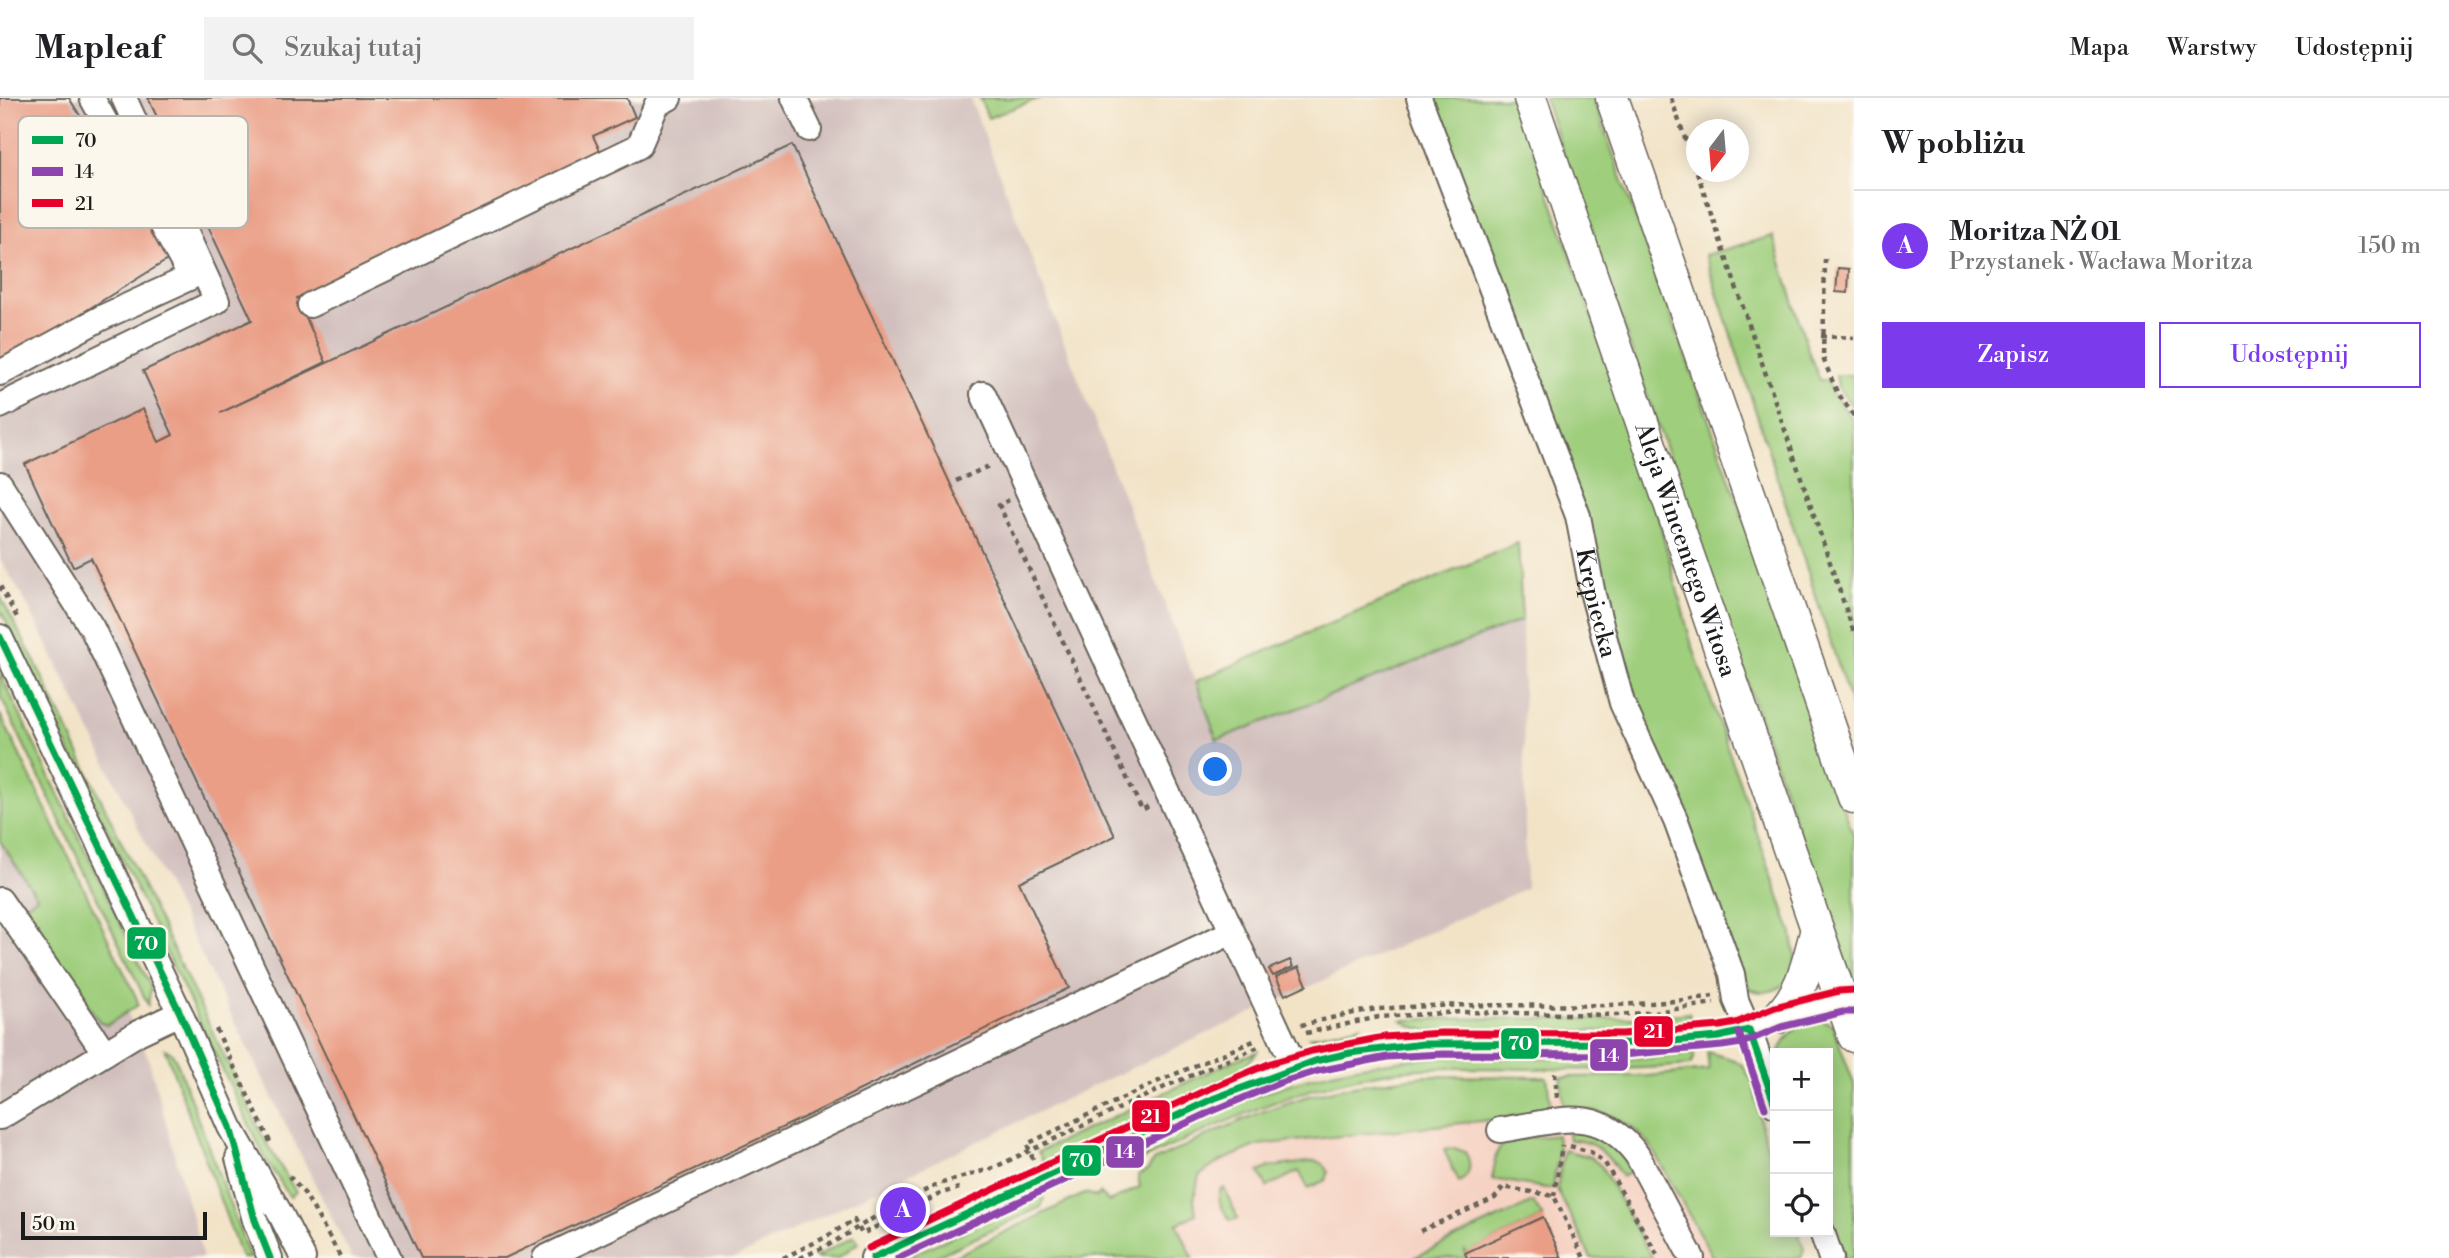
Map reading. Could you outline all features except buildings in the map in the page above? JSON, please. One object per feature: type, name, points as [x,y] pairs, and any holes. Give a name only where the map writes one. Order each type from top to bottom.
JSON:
[{"type":"main road","name":"Aleja Wincentego Witosa","points":[[1530,98],[1817,929],[1848,1001],[1854,1036]]},
{"type":"main road","points":[[1612,98],[1854,797]]},
{"type":"main road","points":[[1778,1017],[1792,1003],[1798,992],[1817,929]]},
{"type":"street","points":[[92,98],[102,116]]},
{"type":"street","points":[[124,98],[132,116]]},
{"type":"street","points":[[310,305],[639,146],[657,104],[669,98]]},
{"type":"street","points":[[794,98],[809,129]]},
{"type":"street","name":"Krępiecka","points":[[1419,98],[1578,516],[1593,595],[1622,703],[1675,821],[1732,974],[1735,993],[1770,1091]]},
{"type":"street","points":[[0,373],[101,318],[191,277],[164,228]]},
{"type":"street","points":[[0,406],[217,301],[184,228]]},
{"type":"street","points":[[983,394],[1295,1067]]},
{"type":"street","points":[[0,484],[92,628],[389,1258]]},
{"type":"street","points":[[0,637],[180,1013],[230,1127],[303,1258]]},
{"type":"street","points":[[0,900],[105,1053]]},
{"type":"street","points":[[545,1258],[1232,932]]},
{"type":"street","points":[[873,1258],[1206,1102],[1295,1067],[1338,1055],[1386,1047],[1442,1044],[1622,1045],[1721,1036],[1749,1030],[1778,1017],[1848,1001]]},
{"type":"street","points":[[0,1117],[153,1025],[180,1013]]},
{"type":"street","points":[[1500,1130],[1577,1119],[1592,1120],[1612,1129],[1637,1155],[1692,1258]]},
{"type":"street","points":[[230,1127],[255,1220],[270,1258]]},
{"type":"street","points":[[1824,1237],[1831,1258]]},
{"type":"path","points":[[1671,98],[1686,140]]},
{"type":"path","points":[[1701,182],[1854,633]]},
{"type":"path","points":[[1825,259],[1821,337],[1823,358],[1833,383],[1854,416]]},
{"type":"path","points":[[1821,337],[1854,338]]},
{"type":"path","points":[[956,481],[996,462]]},
{"type":"path","points":[[1013,498],[999,505],[1142,810],[1170,798]]},
{"type":"path","points":[[1023,1166],[1034,1161],[1027,1144],[1161,1080],[1277,1031],[1377,1009],[1461,1005],[1610,1006],[1735,993]]},
{"type":"path","points":[[1695,999],[1697,1014]]},
{"type":"path","points":[[1562,1144],[1591,1152],[1605,1163],[1659,1258]]},
{"type":"path","points":[[783,1258],[854,1220],[862,1234],[942,1193],[966,1186]]},
{"type":"path","points":[[1420,1231],[1495,1198],[1503,1187],[1554,1196],[1584,1258]]},
{"type":"shaded area","points":[[0,98],[970,98],[1217,739],[1522,620],[1526,888],[1101,1082],[735,1258],[352,1258],[27,604],[0,559]]},
{"type":"shaded area","points":[[0,748],[14,770],[148,1057],[203,1258],[0,1258]]},
{"type":"shaded area","points":[[1598,1093],[1638,1113],[1720,1258],[1003,1258],[1279,1121],[1534,1096]]},
{"type":"green space","points":[[980,98],[1040,98],[988,118]]},
{"type":"green space","points":[[1430,98],[1516,98],[1650,486],[1691,642],[1792,934],[1795,959],[1793,972],[1777,989],[1761,992],[1744,987],[1634,709]]},
{"type":"green space","points":[[1544,98],[1593,98],[1854,837],[1854,990]]},
{"type":"green space","points":[[1773,236],[1820,380],[1827,380],[1832,392],[1854,422],[1854,714],[1705,255]]},
{"type":"green space","points":[[1836,375],[1854,375],[1854,409],[1838,387]]},
{"type":"green space","points":[[1518,543],[1522,620],[1217,740],[1196,681]]},
{"type":"green space","points":[[0,596],[38,668],[263,1137],[296,1192],[290,1197],[266,1160],[0,610]]},
{"type":"green space","points":[[0,673],[147,979],[151,988],[148,1005],[0,695]]},
{"type":"green space","points":[[0,714],[137,999],[138,1005],[107,1025],[99,1021],[22,908],[37,897],[0,841]]},
{"type":"green space","points":[[1689,1013],[1691,1025],[1615,1031],[1424,1030],[1402,1020],[1582,1019]]},
{"type":"green space","points":[[1818,1019],[1832,1024],[1854,1084],[1854,1258],[1845,1258],[1833,1223],[1833,1048],[1782,1048],[1794,1031]]},
{"type":"green space","points":[[1361,1025],[1350,1036],[1338,1041],[1310,1037]]},
{"type":"green space","points":[[165,1049],[172,1053],[176,1060],[250,1258],[242,1258],[240,1254]]},
{"type":"green space","points":[[1257,1052],[1240,1072],[1044,1163],[1038,1152],[1232,1061]]},
{"type":"green space","points":[[1707,1052],[1735,1060],[1743,1066],[1753,1083],[1770,1157],[1770,1237],[1800,1237],[1804,1249],[1801,1258],[1713,1258],[1649,1143],[1640,1134],[1621,1121],[1600,1112],[1564,1109],[1561,1077],[1647,1076],[1709,1070]]},
{"type":"green space","points":[[1694,1053],[1690,1065],[1670,1067],[1448,1068],[1387,1072],[1280,1100],[1143,1159],[1153,1144],[1162,1138],[1216,1112],[1272,1090],[1359,1066],[1448,1057],[1624,1059]]},
{"type":"green space","points":[[1426,1076],[1547,1077],[1551,1110],[1499,1119],[1258,1145],[1219,1162],[1199,1176],[1194,1199],[1196,1214],[1177,1224],[1193,1258],[951,1258],[1086,1193],[1096,1197],[1100,1193],[1109,1202],[1140,1187],[1138,1175],[1148,1170],[1153,1161],[1269,1109],[1338,1089]]},
{"type":"green space","points":[[1568,1133],[1602,1136],[1637,1168],[1622,1177],[1594,1146],[1578,1140],[1569,1140]]},
{"type":"green space","points":[[1557,1135],[1559,1153],[1552,1189],[1492,1179],[1496,1157],[1500,1148],[1509,1140]]},
{"type":"green space","points":[[1454,1148],[1465,1152],[1469,1165],[1468,1173],[1459,1182],[1444,1150]]},
{"type":"green space","points":[[1564,1150],[1590,1157],[1601,1166],[1652,1258],[1591,1258],[1557,1189]]},
{"type":"green space","points":[[1315,1161],[1322,1163],[1328,1172],[1326,1180],[1308,1188],[1299,1171],[1267,1187],[1259,1172],[1270,1167]]},
{"type":"green space","points":[[1224,1188],[1238,1219],[1230,1220],[1223,1209],[1219,1194]]},
{"type":"green space","points":[[1042,1195],[1044,1199],[1041,1207],[933,1258],[905,1258]]},
{"type":"green space","points":[[1533,1202],[1543,1217],[1467,1253],[1464,1249],[1467,1258],[1413,1258]]},
{"type":"green space","points":[[854,1236],[858,1243],[838,1258],[814,1258]]},
{"type":"transit line","name":"70","points":[[0,637],[180,1013],[230,1127],[255,1220],[270,1258]]},
{"type":"transit line","name":"21","points":[[869,1248],[1202,1092],[1271,1063],[1312,1051],[1384,1037],[1441,1033],[1622,1034],[1720,1026],[1736,1023],[1775,1007],[1839,991],[1854,990]]},
{"type":"transit line","name":"14","points":[[898,1258],[1210,1112],[1279,1083],[1318,1071],[1387,1057],[1442,1054],[1622,1055],[1722,1046],[1742,1043],[1781,1027],[1843,1012],[1854,1012]]},
{"type":"transit line","name":"70","points":[[1749,1030],[1770,1091]]},
{"type":"transit line","name":"70","points":[[873,1258],[1215,1098],[1315,1061],[1350,1053],[1423,1044],[1649,1043],[1718,1037],[1749,1030]]},
{"type":"transit line","name":"14","points":[[1739,1033],[1765,1108]]},
{"type":"place","name":"Moritza NŻ 01","points":[[903,1210]]}]
